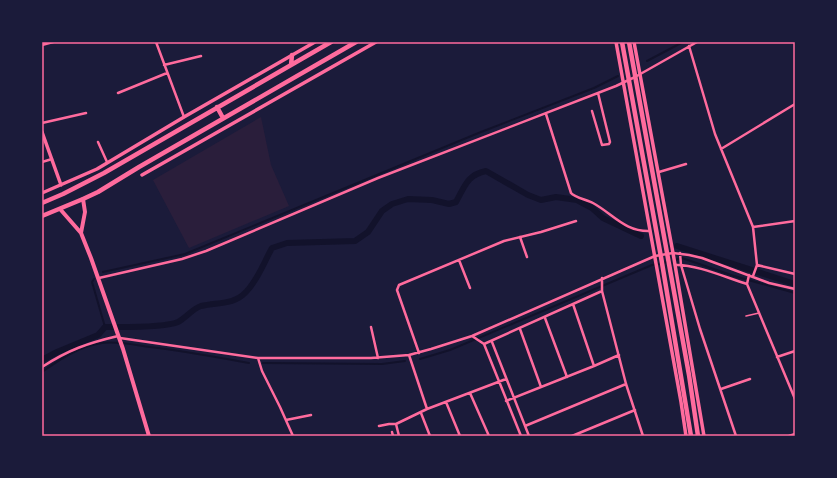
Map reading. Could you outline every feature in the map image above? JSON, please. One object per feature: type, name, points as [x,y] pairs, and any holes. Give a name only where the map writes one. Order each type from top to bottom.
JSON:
[{"type":"highway","points":[[42,203],[104,173],[331,42]]},
{"type":"highway","points":[[42,216],[83,199],[356,42]]},
{"type":"highway","points":[[622,42],[661,257],[677,370],[691,436]]},
{"type":"highway","points":[[629,42],[684,348],[691,375],[698,436]]},
{"type":"highway","points":[[291,65],[292,55]]},
{"type":"highway","points":[[217,107],[223,118]]},
{"type":"highway","points":[[641,110],[647,108]]},
{"type":"highway","points":[[97,169],[104,173]]},
{"type":"highway","points":[[684,348],[690,350]]},
{"type":"main road","points":[[81,233],[84,212],[83,199]]},
{"type":"main road","points":[[60,209],[81,233],[99,278],[123,349],[149,436]]},
{"type":"street","points":[[42,45],[53,42]]},
{"type":"street","points":[[156,42],[184,117]]},
{"type":"street","points":[[42,193],[97,169],[315,42]]},
{"type":"street","points":[[142,175],[376,42]]},
{"type":"street","points":[[616,42],[677,370]]},
{"type":"street","points":[[634,42],[674,255],[690,350],[691,375],[704,436]]},
{"type":"street","points":[[99,278],[182,259],[206,251],[378,178],[598,93],[635,76],[696,42]]},
{"type":"street","points":[[689,46],[710,119],[753,227],[756,267],[747,283]]},
{"type":"street","points":[[164,65],[201,56]]},
{"type":"street","points":[[118,93],[167,73]]},
{"type":"street","points":[[592,111],[602,145],[609,144],[610,142],[598,93]]},
{"type":"street","points":[[721,149],[795,104]]},
{"type":"street","points":[[42,123],[86,113]]},
{"type":"street","points":[[546,114],[571,194],[592,203],[634,229],[650,231]]},
{"type":"street","points":[[42,132],[61,185]]},
{"type":"street","points":[[98,142],[107,162]]},
{"type":"street","points":[[42,162],[52,159]]},
{"type":"street","points":[[659,172],[686,164]]},
{"type":"street","points":[[753,227],[795,221]]},
{"type":"street","points":[[419,353],[397,290],[398,286],[504,241],[576,222]]},
{"type":"street","points":[[520,237],[527,257]]},
{"type":"street","points":[[680,253],[680,263],[700,329],[736,436]]},
{"type":"street","points":[[42,367],[61,355],[86,344],[119,337],[258,358],[378,358],[409,356],[473,337],[602,278],[655,256],[674,255],[680,253],[702,258],[769,283],[795,290]]},
{"type":"street","points":[[458,260],[470,288]]},
{"type":"street","points":[[675,264],[680,263],[747,283]]},
{"type":"street","points":[[756,267],[795,274]]},
{"type":"street","points":[[602,278],[603,289],[626,384],[643,436]]},
{"type":"street","points":[[747,283],[795,399]]},
{"type":"street","points":[[484,344],[492,342],[603,289]]},
{"type":"street","points":[[573,304],[594,366]]},
{"type":"street","points":[[544,317],[567,377]]},
{"type":"street","points":[[371,327],[378,358]]},
{"type":"street","points":[[520,328],[541,387]]},
{"type":"street","points":[[473,337],[484,344],[521,436]]},
{"type":"street","points":[[492,342],[529,436]]},
{"type":"street","points":[[777,357],[795,351]]},
{"type":"street","points":[[506,401],[619,355]]},
{"type":"street","points":[[409,356],[427,409]]},
{"type":"street","points":[[258,358],[262,371],[286,420],[292,436]]},
{"type":"street","points":[[378,426],[396,424],[427,409],[506,379]]},
{"type":"street","points":[[721,389],[750,379]]},
{"type":"street","points":[[525,426],[626,384]]},
{"type":"street","points":[[470,393],[489,436]]},
{"type":"street","points":[[683,401],[686,436]]},
{"type":"street","points":[[446,402],[460,436]]},
{"type":"street","points":[[572,436],[635,410]]},
{"type":"street","points":[[421,413],[430,436]]},
{"type":"street","points":[[286,420],[311,415]]},
{"type":"street","points":[[396,424],[399,436]]},
{"type":"street","points":[[392,432],[393,436]]},
{"type":"street","points":[[789,436],[795,434]]},
{"type":"lane","points":[[746,316],[759,313]]},
{"type":"shaded area","points":[[261,117],[271,165],[289,206],[189,248],[153,180]]},
{"type":"waterway","points":[[647,61],[683,42]]},
{"type":"waterway","points":[[103,272],[185,254],[481,132],[594,88],[618,76]]},
{"type":"waterway","points":[[42,360],[98,335],[105,327],[143,327],[172,324],[178,322],[201,306],[236,299],[246,292],[254,282],[272,248],[287,243],[355,241],[368,232],[382,211],[392,204],[408,199],[432,200],[449,204],[456,202],[467,182],[475,175],[486,171],[528,195],[541,200],[556,197],[577,200],[592,208],[603,218],[641,236]]},
{"type":"waterway","points":[[677,246],[795,284]]},
{"type":"waterway","points":[[674,260],[682,258],[734,276],[795,293]]},
{"type":"waterway","points":[[420,359],[450,350],[652,265],[668,262]]},
{"type":"waterway","points":[[94,279],[92,282],[105,327]]},
{"type":"waterway","points":[[42,372],[78,350],[102,343],[114,342],[175,350],[249,363]]},
{"type":"waterway","points":[[263,363],[382,364],[405,361]]}]
